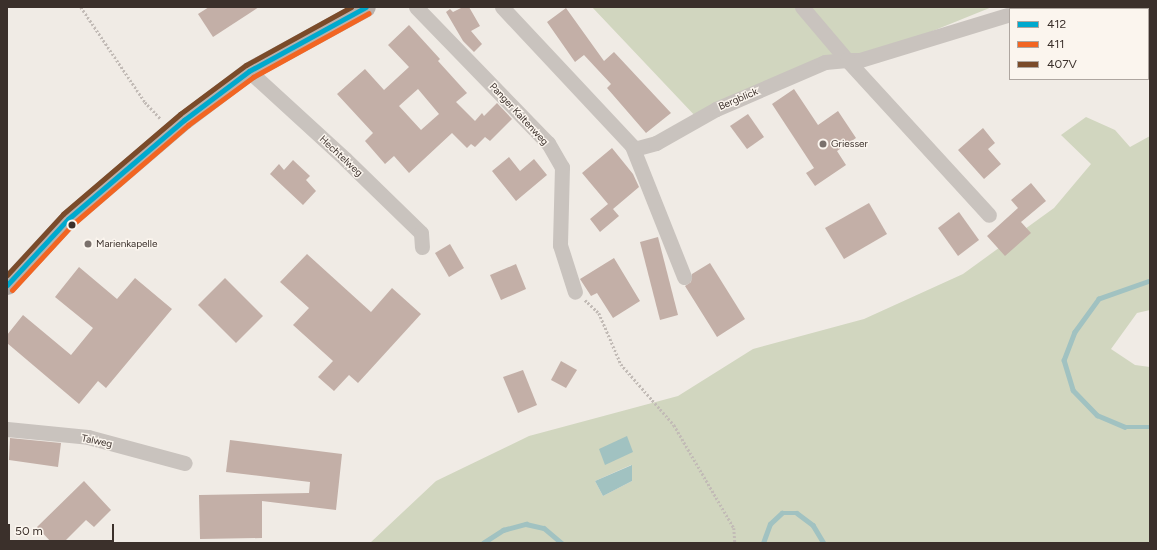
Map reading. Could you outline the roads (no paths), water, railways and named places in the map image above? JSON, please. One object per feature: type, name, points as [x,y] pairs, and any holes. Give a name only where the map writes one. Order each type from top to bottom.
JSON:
[{"type":"main road","points":[[7,285],[58,228],[171,131],[249,72],[366,7]]},
{"type":"street","name":"Panger Kaltenweg","points":[[416,7],[548,143],[562,167],[560,245],[575,292]]},
{"type":"street","points":[[502,7],[634,150],[684,277]]},
{"type":"street","points":[[802,7],[847,60],[989,215]]},
{"type":"street","name":"Bergblick","points":[[634,150],[656,143],[716,109],[825,62],[860,60],[1009,14]]},
{"type":"street","name":"Hechtelweg","points":[[249,72],[345,159],[421,234],[422,247]]},
{"type":"street","name":"Talweg","points":[[7,429],[88,437],[185,463]]},
{"type":"water","points":[[627,436],[633,452],[605,465],[599,449]]},
{"type":"water","points":[[632,465],[632,481],[603,496],[595,481]]},
{"type":"waterway","points":[[1150,281],[1099,299],[1075,332],[1064,360],[1073,390],[1097,415],[1125,427],[1150,427]]},
{"type":"waterway","points":[[763,543],[770,524],[782,513],[797,513],[813,525],[824,543]]},
{"type":"waterway","points":[[483,543],[503,530],[526,524],[544,528],[562,543]]},
{"type":"place","name":"Griesser","points":[[823,144]]},
{"type":"place","name":"Marienkapelle","points":[[88,244]]}]
